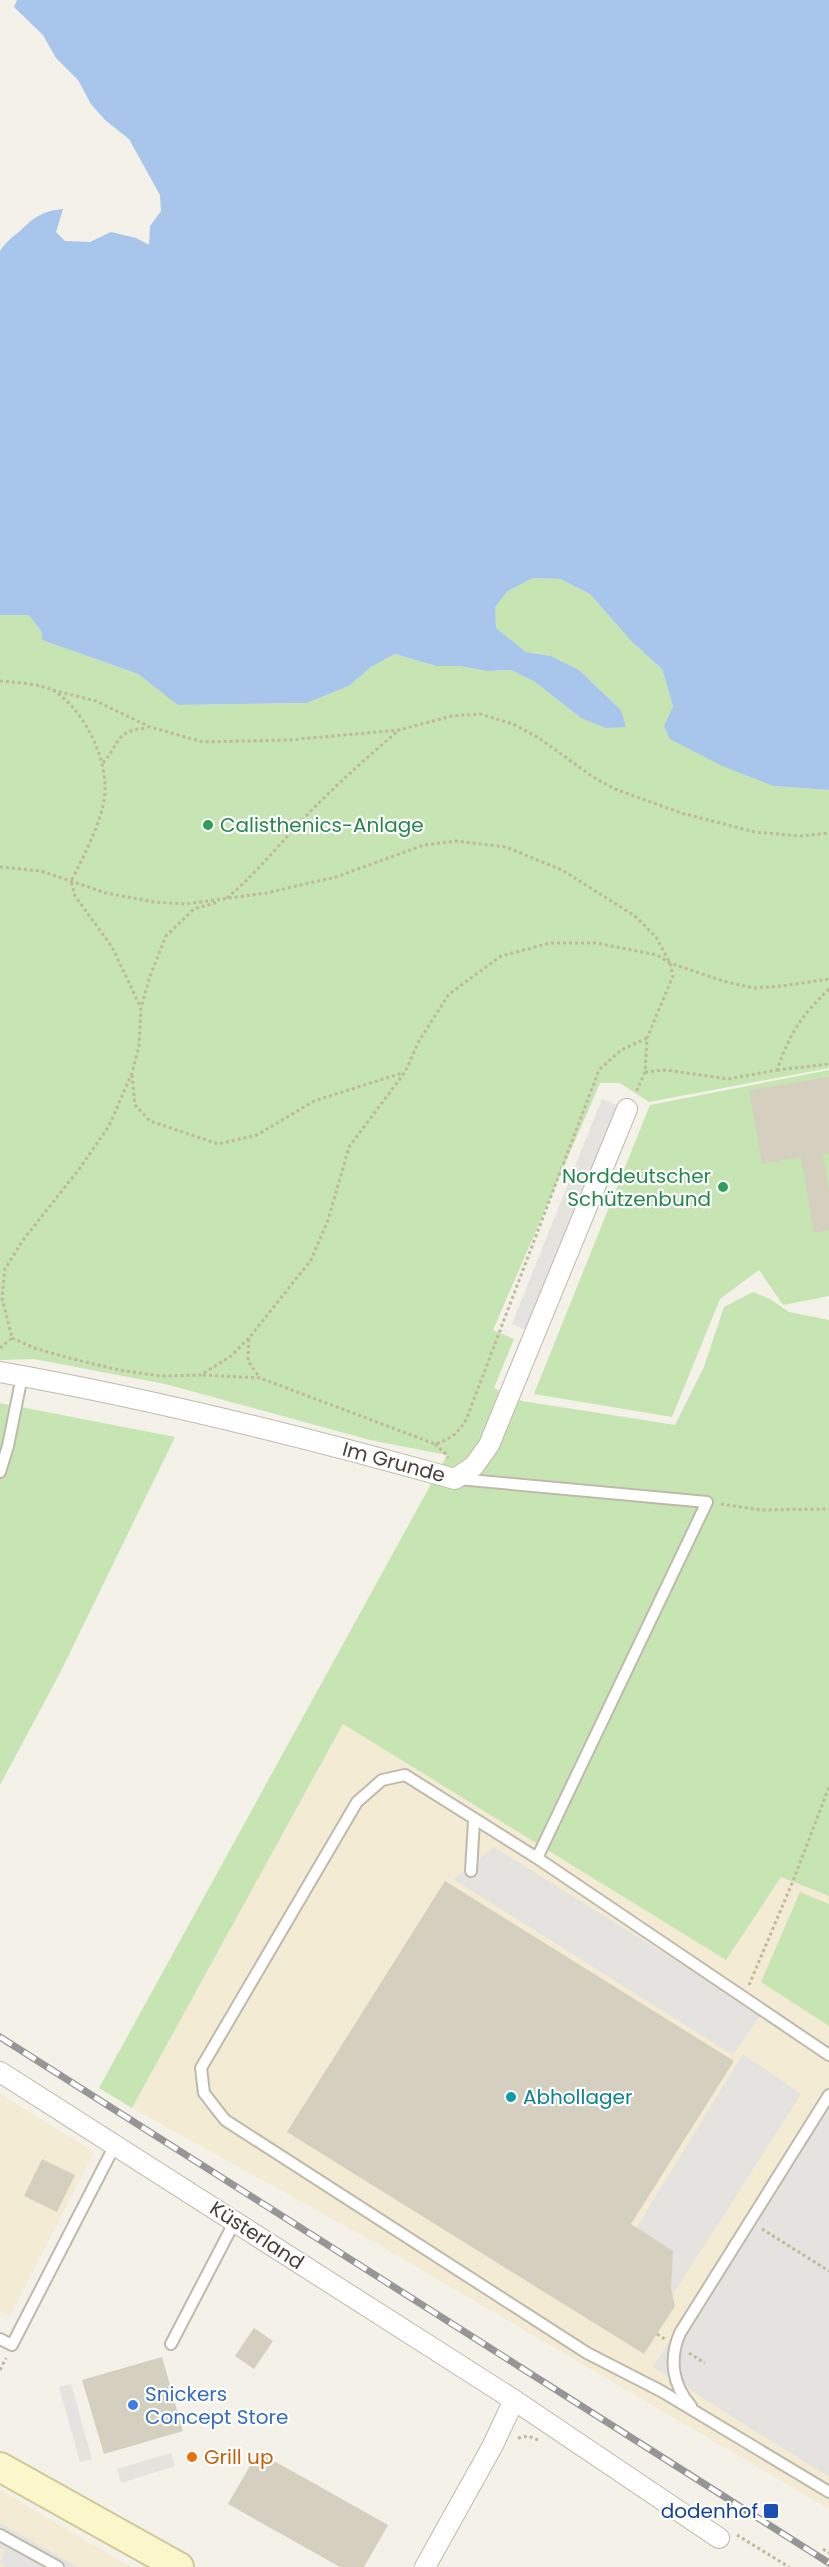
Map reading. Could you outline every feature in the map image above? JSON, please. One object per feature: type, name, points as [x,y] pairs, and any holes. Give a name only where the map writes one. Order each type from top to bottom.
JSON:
[{"type":"main road","points":[[0,2467],[178,2567]]},
{"type":"street","name":"Im Grunde","points":[[0,1372],[230,1419],[455,1479],[474,1466],[489,1445],[627,1109]]},
{"type":"street","name":"Küsterland","points":[[0,2072],[724,2534]]},
{"type":"street","points":[[425,2567],[493,2445],[514,2400]]},
{"type":"lane","points":[[0,1472],[8,1446],[22,1376]]},
{"type":"lane","points":[[455,1479],[707,1502],[537,1858]]},
{"type":"lane","points":[[829,2055],[537,1858],[474,1821],[405,1775],[382,1780],[357,1802],[201,2068],[204,2094],[225,2120],[587,2353],[705,2417],[829,2492]]},
{"type":"lane","points":[[471,1871],[474,1821]]},
{"type":"lane","points":[[705,2417],[688,2403],[680,2390],[674,2369],[675,2347],[683,2326],[829,2095]]},
{"type":"lane","points":[[0,2339],[12,2345],[115,2145]]},
{"type":"lane","points":[[171,2344],[235,2221]]},
{"type":"lane","points":[[0,2535],[58,2567]]},
{"type":"path","points":[[0,681],[54,690],[96,701],[150,727],[203,742],[289,740],[399,730],[452,716],[480,714],[513,724],[539,738],[593,777],[615,789],[681,813],[755,832],[800,836],[829,833]]},
{"type":"path","points":[[54,690],[85,725],[103,763],[105,792],[91,841],[71,881],[75,896],[112,947],[141,1008]]},
{"type":"path","points":[[103,763],[123,733],[131,729],[150,727]]},
{"type":"path","points":[[12,1338],[2,1298],[5,1269],[23,1240],[80,1168],[109,1126],[132,1073],[139,1046],[141,1008],[150,976],[166,936],[194,909],[226,899],[247,882],[306,816],[359,763],[399,730]]},
{"type":"path","points":[[0,867],[41,871],[106,893],[154,902],[186,904],[266,893],[336,877],[424,845],[456,841],[506,847],[562,870],[635,916],[656,937],[670,963],[673,976],[647,1038],[645,1072],[627,1109]]},
{"type":"path","points":[[201,1375],[231,1356],[249,1338],[311,1260],[328,1221],[349,1147],[405,1072],[419,1041],[449,994],[501,956],[550,943],[596,943],[657,955],[670,963],[723,981],[753,988],[829,979]]},
{"type":"path","points":[[777,1070],[787,1041],[806,1011],[829,989]]},
{"type":"path","points":[[12,1338],[34,1348],[119,1370],[160,1376],[201,1375],[260,1378],[435,1444],[448,1440],[458,1432],[466,1420],[599,1070],[621,1050],[647,1038]]},
{"type":"path","points":[[645,1072],[666,1070],[728,1079],[829,1064]]},
{"type":"path","points":[[132,1073],[135,1105],[150,1121],[218,1144],[257,1135],[314,1101],[405,1072]]},
{"type":"path","points":[[0,1348],[12,1338]]},
{"type":"path","points":[[249,1338],[248,1361],[260,1378]]},
{"type":"path","points":[[707,1502],[761,1510],[829,1509]]},
{"type":"path","points":[[747,1989],[793,1881],[829,1787]]},
{"type":"path","points":[[749,2221],[829,2271]]},
{"type":"path","points":[[512,2445],[516,2438],[528,2436],[540,2442],[550,2424]]},
{"type":"path","points":[[724,2534],[789,2567]]},
{"type":"path","points":[[823,2549],[829,2553]]},
{"type":"shaded area","points":[[602,1099],[627,1109],[537,1335],[512,1324]]},
{"type":"shaded area","points":[[343,1724],[726,1960],[781,1876],[829,1896],[829,2509],[369,2239],[132,2108]]},
{"type":"shaded area","points":[[494,1847],[761,2014],[733,2055],[453,1879]]},
{"type":"shaded area","points":[[743,2054],[801,2094],[654,2324],[598,2290]]},
{"type":"shaded area","points":[[829,2087],[829,2477],[653,2367]]},
{"type":"shaded area","points":[[0,2094],[94,2152],[10,2316],[0,2311]]},
{"type":"shaded area","points":[[71,2384],[92,2459],[80,2462],[59,2387]]},
{"type":"shaded area","points":[[171,2453],[175,2466],[121,2483],[117,2469]]},
{"type":"shaded area","points":[[0,2490],[131,2567],[0,2567]]},
{"type":"shaded area","points":[[0,2523],[78,2567],[7,2567],[0,2563],[5,2550],[0,2548]]},
{"type":"green space","points":[[533,578],[560,579],[590,594],[631,641],[662,669],[673,706],[664,726],[774,786],[829,790],[829,1068],[649,1102],[620,1083],[600,1083],[493,1330],[514,1339],[494,1388],[522,1401],[675,1425],[704,1367],[724,1307],[753,1292],[770,1299],[789,1312],[829,1320],[829,1896],[781,1877],[726,1960],[343,1724],[132,2108],[99,2088],[447,1455],[370,1440],[165,1384],[34,1359],[0,1360],[0,615],[29,615],[41,631],[42,640],[138,674],[179,705],[307,703],[349,686],[371,667],[395,654],[436,666],[459,666],[487,671],[511,670],[535,682],[581,718],[621,710],[579,670],[551,656],[526,652],[495,628],[495,607],[508,591]]},
{"type":"green space","name":"Norddeutscher Schützenbund","points":[[829,1070],[829,1296],[783,1305],[759,1270],[720,1299],[672,1417],[534,1394],[650,1105]]},
{"type":"green space","points":[[0,1403],[175,1437],[60,1673],[0,1785]]},
{"type":"green space","points":[[800,1892],[829,1904],[829,2026],[761,1982]]},
{"type":"water","points":[[17,0],[829,0],[829,790],[774,786],[722,766],[670,739],[664,726],[673,706],[662,669],[631,641],[590,594],[560,579],[533,578],[508,591],[495,607],[496,628],[526,652],[551,656],[579,670],[621,710],[626,727],[606,728],[581,718],[535,682],[511,670],[487,671],[459,666],[436,666],[395,654],[371,667],[349,686],[307,703],[178,705],[138,674],[42,640],[41,631],[29,615],[0,615],[0,251],[35,218],[50,211],[63,209],[56,232],[65,241],[90,242],[111,232],[136,238],[149,245],[150,226],[161,211],[160,195],[129,139],[105,120],[91,104],[78,80],[56,58],[43,35],[14,7]]},
{"type":"building","points":[[829,1077],[829,1153],[823,1154],[829,1191],[829,1230],[814,1233],[801,1157],[762,1164],[749,1090]]},
{"type":"building","name":"Abhollager","points":[[445,1881],[734,2061],[631,2224],[673,2251],[671,2288],[675,2306],[644,2354],[287,2132]]},
{"type":"building","points":[[42,2159],[75,2175],[57,2212],[24,2196]]},
{"type":"building","points":[[254,2328],[273,2341],[254,2369],[235,2356]]},
{"type":"building","name":"Snickers Concept Store","points":[[162,2357],[183,2431],[104,2454],[82,2380]]},
{"type":"building","points":[[258,2452],[388,2525],[364,2567],[340,2567],[228,2504]]},
{"type":"railway","points":[[0,2037],[829,2563]]},
{"type":"place","name":"Calisthenics-Anlage","points":[[208,825]]},
{"type":"place","name":"Norddeutscher Schützenbund","points":[[723,1187]]},
{"type":"place","name":"Abhollager","points":[[511,2097]]},
{"type":"place","name":"Snickers Concept Store","points":[[133,2405]]},
{"type":"place","name":"Grill up","points":[[192,2457]]},
{"type":"place","name":"dodenhof","points":[[771,2511]]}]
